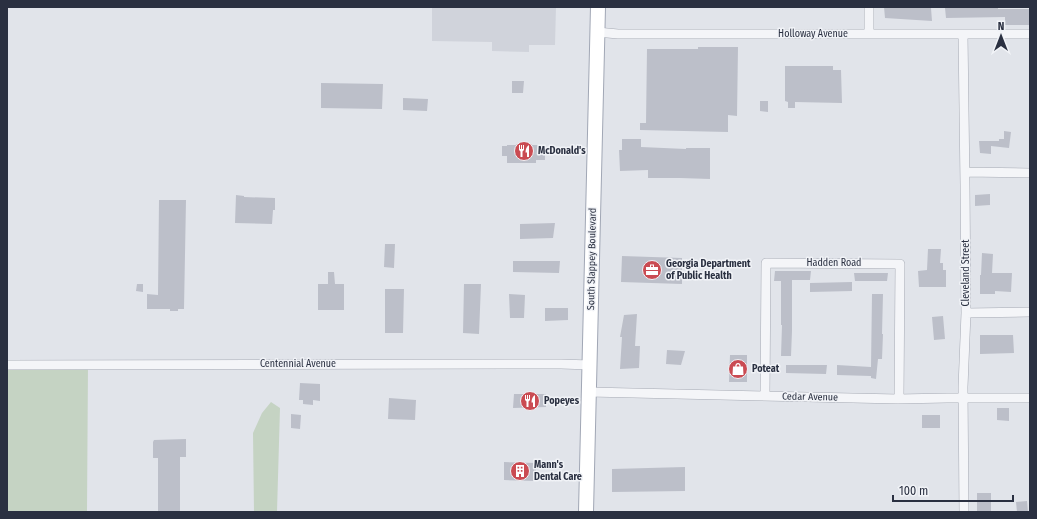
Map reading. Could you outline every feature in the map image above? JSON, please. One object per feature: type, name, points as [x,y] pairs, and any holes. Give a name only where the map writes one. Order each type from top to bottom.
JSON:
[{"type":"main road","name":"South Slappey Boulevard","points":[[586,512],[598,7]]},
{"type":"street","points":[[869,7],[869,34]]},
{"type":"street","name":"Holloway Avenue","points":[[597,32],[634,34],[1030,34]]},
{"type":"street","name":"Cleveland Street","points":[[963,34],[966,313],[963,398],[964,512]]},
{"type":"street","points":[[965,172],[1030,173]]},
{"type":"street","name":"Hadden Road","points":[[765,396],[766,263],[900,264],[899,399]]},
{"type":"street","points":[[966,313],[1030,312]]},
{"type":"street","name":"Centennial Avenue","points":[[7,365],[590,365]]},
{"type":"street","name":"Cedar Avenue","points":[[589,392],[899,399],[1030,398]]},
{"type":"shaded area","points":[[432,7],[556,7],[555,45],[529,45],[529,52],[492,51],[492,42],[432,41]]},
{"type":"green space","points":[[7,365],[88,365],[87,512],[7,512]]},
{"type":"green space","points":[[271,402],[280,408],[277,512],[254,512],[253,433],[262,413]]},
{"type":"building","points":[[884,7],[931,8],[932,21],[885,18]]},
{"type":"building","points":[[998,7],[998,9],[1030,9],[1030,25],[1005,25],[1005,17],[946,18],[945,8]]},
{"type":"building","points":[[698,47],[738,47],[737,116],[728,115],[728,132],[640,130],[640,123],[646,123],[647,49],[698,49]]},
{"type":"building","points":[[785,66],[833,66],[833,70],[841,70],[842,103],[795,102],[795,108],[788,108],[788,102],[785,101]]},
{"type":"building","points":[[512,81],[524,81],[523,93],[512,93]]},
{"type":"building","points":[[321,83],[383,84],[382,109],[321,108]]},
{"type":"building","points":[[403,98],[428,99],[427,111],[403,110]]},
{"type":"building","points":[[760,101],[768,101],[768,112],[760,111]]},
{"type":"building","points":[[1004,131],[1011,132],[1009,148],[991,146],[991,154],[980,153],[979,141],[999,141],[999,139],[1004,139]]},
{"type":"building","points":[[622,139],[641,139],[641,147],[686,149],[710,148],[710,179],[648,178],[648,170],[620,171],[619,150],[622,150]]},
{"type":"building","name":"McDonald's","points":[[545,145],[545,160],[536,160],[536,163],[507,163],[507,156],[502,156],[502,146]]},
{"type":"building","points":[[990,194],[990,205],[975,206],[975,195]]},
{"type":"building","points":[[236,195],[244,197],[275,198],[275,210],[273,210],[272,224],[235,223]]},
{"type":"building","points":[[159,200],[186,200],[184,309],[178,309],[178,311],[170,311],[170,309],[147,309],[147,294],[158,295]]},
{"type":"building","points":[[555,223],[553,238],[520,239],[520,224]]},
{"type":"building","points":[[385,244],[395,244],[394,268],[384,267]]},
{"type":"building","points":[[928,249],[941,249],[940,263],[943,263],[943,270],[946,270],[946,287],[919,287],[918,271],[927,270]]},
{"type":"building","points":[[982,253],[993,254],[992,273],[1012,273],[1011,292],[995,291],[995,294],[980,294]]},
{"type":"building","name":"Georgia Department of Public Health","points":[[622,256],[682,258],[682,284],[621,282]]},
{"type":"building","points":[[513,261],[560,261],[559,273],[513,272]]},
{"type":"building","points":[[775,271],[811,271],[810,280],[792,280],[791,356],[781,356],[781,281],[774,281]]},
{"type":"building","points":[[328,272],[334,272],[335,284],[344,284],[344,310],[318,310],[318,284],[328,284]]},
{"type":"building","points":[[854,273],[888,273],[887,281],[855,281]]},
{"type":"building","points":[[852,282],[852,291],[810,292],[810,283]]},
{"type":"building","points":[[137,284],[143,284],[143,292],[136,291]]},
{"type":"building","points":[[464,284],[481,284],[479,334],[463,333]]},
{"type":"building","points":[[385,289],[404,289],[403,333],[385,333]]},
{"type":"building","points":[[509,294],[525,295],[524,318],[510,318]]},
{"type":"building","points":[[872,294],[883,294],[882,359],[878,359],[876,379],[871,378],[871,376],[837,375],[837,365],[871,367]]},
{"type":"building","points":[[545,308],[568,308],[568,320],[545,321]]},
{"type":"building","points":[[637,314],[635,346],[640,346],[639,368],[620,369],[622,337],[620,337],[624,315]]},
{"type":"building","points":[[943,316],[945,339],[934,340],[932,317]]},
{"type":"building","points":[[980,335],[1013,335],[1014,353],[980,354]]},
{"type":"building","points":[[667,350],[685,351],[681,365],[666,364]]},
{"type":"building","name":"Poteat","points":[[730,355],[747,355],[747,382],[729,382]]},
{"type":"building","points":[[786,365],[827,365],[826,374],[786,373]]},
{"type":"building","points":[[300,383],[320,384],[320,401],[313,400],[313,405],[303,404],[303,400],[299,400]]},
{"type":"building","name":"Popeyes","points":[[514,394],[546,394],[546,407],[513,408]]},
{"type":"building","points":[[389,398],[416,400],[415,420],[388,419]]},
{"type":"building","points":[[997,408],[1009,408],[1009,421],[997,420]]},
{"type":"building","points":[[291,414],[301,415],[300,429],[291,428]]},
{"type":"building","points":[[922,415],[940,415],[940,428],[922,428]]},
{"type":"building","points":[[186,439],[186,457],[180,457],[180,512],[158,512],[158,458],[153,458],[153,442],[154,440]]},
{"type":"building","name":"Mann's Dental Care","points":[[504,462],[536,463],[536,481],[504,480]]},
{"type":"building","points":[[685,467],[685,491],[612,492],[612,469]]},
{"type":"building","points":[[977,493],[991,493],[991,511],[977,511]]},
{"type":"building","points":[[1027,501],[1028,512],[1017,512],[1016,502]]},
{"type":"place","name":"McDonald's","points":[[524,151]]},
{"type":"place","name":"Georgia Department of Public Health","points":[[652,270]]},
{"type":"place","name":"Poteat","points":[[738,369]]},
{"type":"place","name":"Popeyes","points":[[530,401]]},
{"type":"place","name":"Mann's Dental Care","points":[[520,471]]}]
